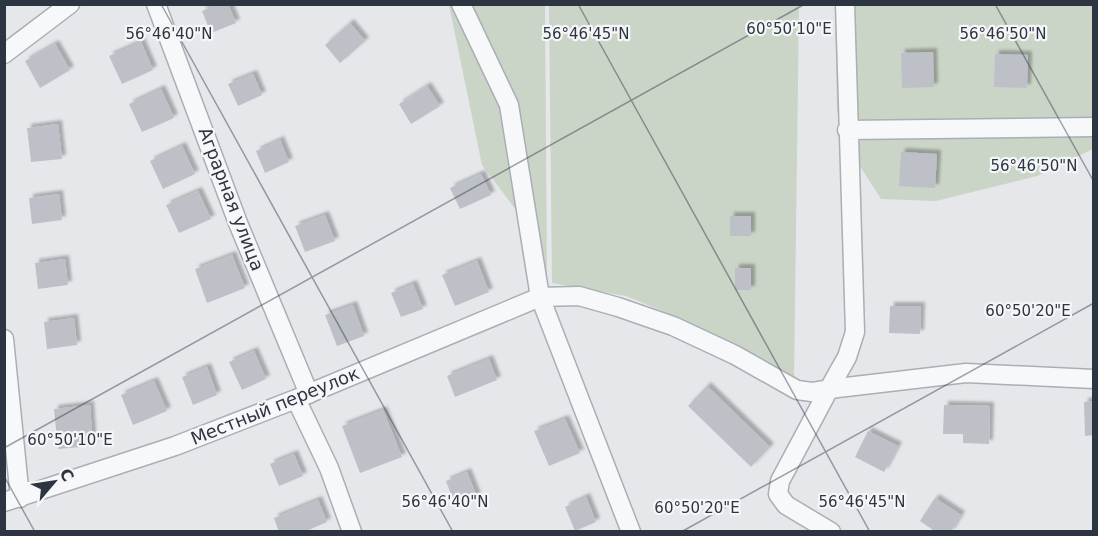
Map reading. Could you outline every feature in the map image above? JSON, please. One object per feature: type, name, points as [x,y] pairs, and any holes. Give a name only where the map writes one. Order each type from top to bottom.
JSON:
[{"type":"street","points":[[4,54],[70,4]]},
{"type":"street","name":"Аграрная улица","points":[[156,4],[352,531]]},
{"type":"street","points":[[461,4],[509,105],[540,297],[631,531]]},
{"type":"street","points":[[831,531],[786,505],[778,494],[780,481],[847,357],[855,332],[847,130],[845,4]]},
{"type":"street","points":[[847,130],[1094,127]]},
{"type":"street","points":[[540,297],[579,296],[618,306],[673,326],[735,355],[796,390],[812,392],[966,373],[1094,379]]},
{"type":"street","name":"Местный переулок","points":[[12,500],[175,446],[540,297]]},
{"type":"street","points":[[4,339],[12,500]]},
{"type":"shaded area","points":[[449,5],[545,5],[547,282],[523,259],[519,214],[482,165]]},
{"type":"shaded area","points":[[549,5],[799,5],[794,379],[687,321],[626,296],[552,283]]},
{"type":"shaded area","points":[[835,5],[1093,5],[1093,149],[1037,176],[936,201],[881,199],[842,138],[837,110]]},
{"type":"building","points":[[219,4],[228,4],[236,23],[211,33],[202,11]]},
{"type":"building","points":[[350,23],[365,41],[340,63],[325,45]]},
{"type":"building","points":[[141,42],[153,70],[122,84],[109,56]]},
{"type":"building","points":[[55,44],[70,70],[40,88],[25,61]]},
{"type":"building","points":[[933,52],[934,87],[902,88],[901,53]]},
{"type":"building","points":[[995,54],[1028,55],[1027,88],[994,87]]},
{"type":"building","points":[[253,74],[262,95],[238,106],[228,84]]},
{"type":"building","points":[[427,86],[440,106],[411,124],[399,104]]},
{"type":"building","points":[[161,89],[174,118],[142,132],[129,104]]},
{"type":"building","points":[[58,124],[62,159],[31,162],[27,128]]},
{"type":"building","points":[[280,140],[289,162],[265,173],[256,151]]},
{"type":"building","points":[[182,146],[195,174],[163,189],[150,161]]},
{"type":"building","points":[[901,152],[937,154],[935,188],[899,186]]},
{"type":"building","points":[[481,174],[491,195],[460,209],[450,188]]},
{"type":"building","points":[[198,191],[211,219],[179,233],[166,205]]},
{"type":"building","points":[[59,194],[62,220],[32,224],[29,198]]},
{"type":"building","points":[[325,215],[335,241],[305,252],[295,226]]},
{"type":"building","points":[[730,216],[751,216],[751,236],[730,236]]},
{"type":"building","points":[[232,255],[245,288],[207,303],[195,269]]},
{"type":"building","points":[[65,259],[68,285],[38,289],[35,263]]},
{"type":"building","points":[[477,261],[489,292],[455,306],[442,275]]},
{"type":"building","points":[[735,268],[751,268],[751,290],[735,290]]},
{"type":"building","points":[[413,284],[423,309],[401,317],[391,293]]},
{"type":"building","points":[[353,305],[364,336],[337,346],[325,315]]},
{"type":"building","points":[[890,306],[921,306],[920,334],[889,333]]},
{"type":"building","points":[[74,318],[77,345],[47,349],[44,322]]},
{"type":"building","points":[[254,351],[266,379],[242,390],[229,362]]},
{"type":"building","points":[[489,359],[497,380],[455,397],[447,376]]},
{"type":"building","points":[[207,367],[217,395],[193,405],[182,377]]},
{"type":"building","points":[[154,381],[167,411],[133,425],[121,395]]},
{"type":"building","points":[[707,386],[770,447],[751,467],[688,406]]},
{"type":"building","points":[[1094,401],[1094,435],[1085,436],[1084,402]]},
{"type":"building","points":[[90,405],[93,446],[58,449],[54,409]]},
{"type":"building","points":[[944,405],[990,406],[989,444],[963,443],[963,434],[943,434]]},
{"type":"building","points":[[383,410],[402,457],[360,473],[342,426]]},
{"type":"building","points":[[565,419],[580,453],[549,466],[534,431]]},
{"type":"building","points":[[868,431],[898,446],[884,472],[855,457]]},
{"type":"building","points":[[294,454],[303,476],[279,486],[270,464]]},
{"type":"building","points":[[467,472],[477,497],[455,505],[446,481]]},
{"type":"building","points":[[586,497],[596,522],[575,531],[565,507]]},
{"type":"building","points":[[935,498],[961,515],[951,532],[936,532],[920,521]]},
{"type":"building","points":[[318,500],[327,522],[304,532],[279,532],[274,518]]}]
